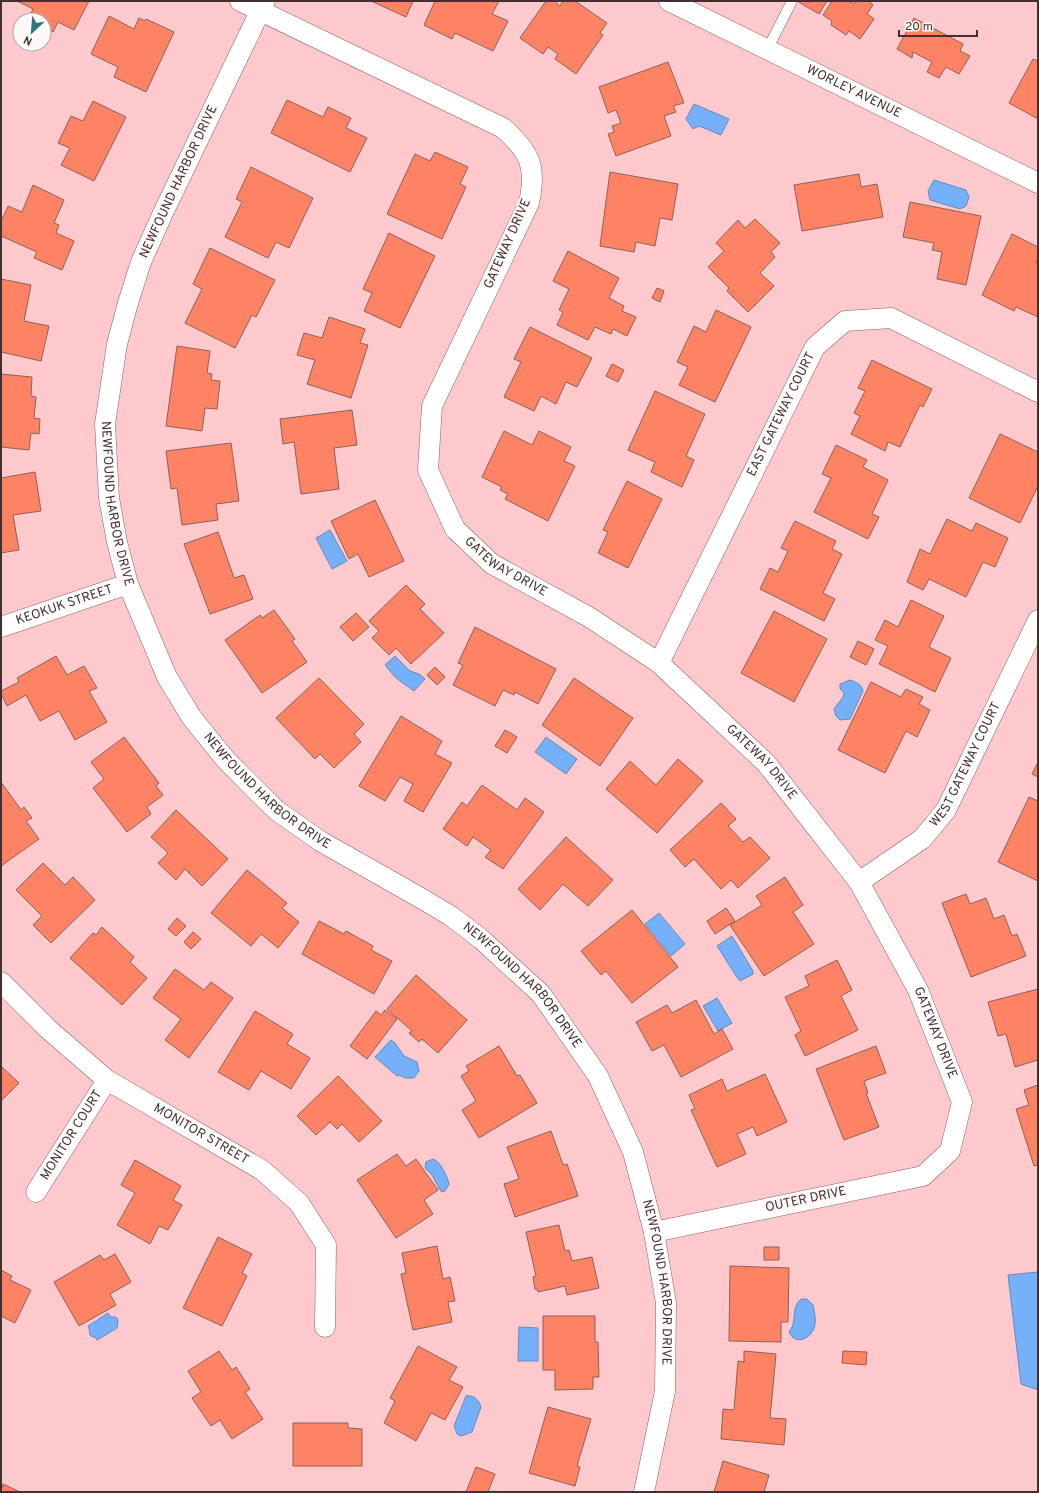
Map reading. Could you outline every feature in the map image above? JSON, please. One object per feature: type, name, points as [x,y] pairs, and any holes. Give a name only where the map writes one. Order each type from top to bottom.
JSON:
[{"type":"street","name":"GATEWAY DRIVE","points":[[240,1],[263,6],[503,128],[520,144],[530,162],[533,183],[528,202],[432,406],[428,470],[455,529],[492,564],[589,617],[659,663],[766,763],[859,882],[918,990],[962,1102],[950,1151]]},
{"type":"street","name":"WORLEY AVENUE","points":[[669,1],[1038,183]]},
{"type":"street","name":"NEWFOUND HARBOR DRIVE","points":[[263,6],[163,213],[141,262],[128,303],[117,344],[105,424],[109,498],[117,542],[128,584],[167,678],[192,718],[226,760],[250,786],[276,810],[320,841],[451,916],[481,939],[541,994],[598,1076],[633,1152],[654,1232],[666,1303],[665,1391],[644,1492]]},
{"type":"street","name":"EAST GATEWAY COURT","points":[[659,663],[815,347],[845,321],[891,318],[1038,392]]},
{"type":"street","name":"KEOKUK STREET","points":[[1,627],[128,584]]},
{"type":"street","name":"WEST GATEWAY COURT","points":[[859,882],[922,840],[946,810],[1038,620]]},
{"type":"street","name":"MONITOR STREET","points":[[1,982],[48,1029],[107,1080],[262,1170],[299,1203],[326,1245],[325,1327]]},
{"type":"street","name":"MONITOR COURT","points":[[36,1192],[107,1080]]},
{"type":"street","name":"OUTER DRIVE","points":[[654,1232],[923,1176],[950,1151]]},
{"type":"lane","points":[[767,50],[792,1]]},
{"type":"water","points":[[694,104],[729,119],[721,135],[699,126],[693,129],[686,119]]},
{"type":"water","points":[[934,180],[966,190],[969,197],[966,206],[960,209],[930,200],[928,191]]},
{"type":"water","points":[[330,530],[347,561],[332,569],[316,538]]},
{"type":"water","points":[[395,656],[410,671],[419,674],[425,679],[414,691],[396,678],[385,665]]},
{"type":"water","points":[[850,680],[860,685],[863,691],[850,719],[840,720],[836,716],[834,709],[843,697],[844,693],[840,689],[840,684]]},
{"type":"water","points":[[546,737],[577,759],[566,774],[535,752]]},
{"type":"water","points":[[659,913],[685,944],[671,956],[645,924]]},
{"type":"water","points":[[732,936],[753,971],[753,974],[740,981],[717,946]]},
{"type":"water","points":[[717,998],[732,1023],[718,1031],[703,1006]]},
{"type":"water","points":[[391,1040],[395,1043],[404,1056],[417,1062],[419,1071],[414,1078],[405,1078],[399,1075],[397,1076],[375,1057]]},
{"type":"water","points":[[433,1159],[441,1166],[449,1184],[445,1191],[442,1192],[432,1175],[425,1168],[426,1162]]},
{"type":"water","points":[[1038,1272],[1038,1390],[1021,1384],[1008,1275]]},
{"type":"water","points":[[801,1299],[807,1299],[813,1305],[815,1322],[814,1329],[808,1337],[800,1340],[792,1337],[789,1332],[792,1328],[796,1307]]},
{"type":"water","points":[[108,1313],[111,1317],[116,1317],[118,1320],[117,1328],[97,1340],[95,1337],[90,1335],[88,1326]]},
{"type":"water","points":[[519,1327],[538,1328],[538,1361],[518,1361]]},
{"type":"water","points":[[466,1396],[476,1398],[481,1407],[472,1432],[461,1436],[457,1434],[454,1426]]},
{"type":"building","points":[[17,1],[89,1],[74,30],[58,22],[53,32],[52,12],[32,12],[33,9]]},
{"type":"building","points":[[371,1],[413,1],[406,17]]},
{"type":"building","points":[[435,1],[499,1],[492,14],[508,21],[493,51],[455,33],[452,39],[424,25]]},
{"type":"building","points":[[546,1],[554,1],[560,6],[563,1],[575,1],[607,23],[600,33],[603,35],[576,74],[555,59],[558,54],[548,47],[543,54],[520,38]]},
{"type":"building","points":[[797,1],[827,1],[819,14]]},
{"type":"building","points":[[832,1],[849,1],[854,4],[856,1],[868,1],[873,5],[867,14],[874,19],[860,39],[849,31],[846,35],[831,25],[832,21],[823,15]]},
{"type":"building","points":[[109,16],[134,29],[139,18],[145,21],[146,19],[174,32],[146,92],[114,77],[118,67],[91,54]]},
{"type":"building","points":[[914,18],[963,44],[960,51],[970,56],[959,74],[946,67],[939,78],[927,72],[932,62],[913,52],[912,58],[897,49]]},
{"type":"building","points":[[1033,59],[1038,61],[1038,119],[1009,103]]},
{"type":"building","points":[[668,62],[684,103],[673,106],[676,112],[664,116],[671,136],[616,156],[608,134],[614,132],[612,126],[621,123],[616,110],[608,113],[599,87]]},
{"type":"building","points":[[287,100],[323,117],[328,107],[351,118],[346,128],[367,138],[350,172],[271,133]]},
{"type":"building","points":[[93,101],[126,117],[94,181],[61,165],[70,148],[58,143],[71,116],[83,121]]},
{"type":"building","points":[[435,152],[468,167],[460,184],[466,187],[442,239],[387,214],[415,154],[430,161]]},
{"type":"building","points":[[251,167],[313,198],[289,248],[276,242],[268,258],[225,237],[242,202],[236,199]]},
{"type":"building","points":[[610,172],[678,184],[672,220],[660,218],[655,246],[636,242],[634,252],[600,246]]},
{"type":"building","points":[[859,174],[861,187],[877,184],[883,217],[802,231],[794,185]]},
{"type":"building","points":[[33,185],[64,200],[54,223],[59,225],[56,233],[74,241],[62,270],[34,258],[37,252],[1,236],[1,222],[8,206],[22,212]]},
{"type":"building","points":[[910,202],[981,216],[966,285],[937,279],[942,252],[932,250],[934,243],[903,237]]},
{"type":"building","points":[[755,219],[780,243],[771,252],[775,257],[760,273],[774,286],[748,312],[727,291],[729,288],[708,267],[724,251],[716,243],[738,220],[745,228]]},
{"type":"building","points":[[389,233],[435,256],[400,328],[364,311],[372,293],[363,289]]},
{"type":"building","points":[[1012,234],[1038,247],[1038,258],[1036,263],[1038,263],[1038,317],[1016,307],[1014,311],[982,295]]},
{"type":"building","points":[[210,248],[275,280],[256,317],[252,315],[235,348],[185,323],[202,289],[193,284]]},
{"type":"building","points":[[568,251],[619,278],[609,298],[624,306],[622,311],[636,317],[627,336],[613,329],[611,334],[595,327],[588,340],[557,325],[563,312],[559,310],[569,289],[553,281]]},
{"type":"building","points":[[1,279],[31,285],[24,321],[49,326],[41,361],[1,352]]},
{"type":"building","points":[[657,288],[664,291],[660,302],[652,298]]},
{"type":"building","points":[[716,310],[751,327],[715,402],[679,385],[688,367],[677,362],[694,326],[706,332]]},
{"type":"building","points":[[329,317],[365,329],[360,343],[368,345],[351,398],[307,384],[315,360],[297,355],[304,333],[322,338]]},
{"type":"building","points":[[530,327],[592,358],[577,387],[566,382],[556,404],[541,396],[534,411],[504,397],[521,362],[514,359]]},
{"type":"building","points":[[177,346],[210,351],[207,373],[212,374],[211,380],[220,381],[217,409],[205,408],[202,431],[166,426]]},
{"type":"building","points":[[872,360],[932,389],[923,407],[920,405],[900,447],[888,442],[885,451],[851,434],[860,416],[854,413],[865,391],[858,388]]},
{"type":"building","points":[[612,364],[624,370],[618,382],[606,376]]},
{"type":"building","points":[[1,374],[32,377],[31,396],[36,397],[34,418],[40,419],[39,434],[31,433],[29,450],[1,447]]},
{"type":"building","points":[[655,391],[705,414],[686,456],[694,460],[682,487],[651,472],[655,462],[628,450]]},
{"type":"building","points":[[352,410],[357,445],[334,448],[339,489],[301,494],[294,442],[283,444],[280,419]]},
{"type":"building","points":[[504,431],[532,445],[539,431],[571,447],[564,461],[575,466],[548,521],[505,499],[508,494],[500,490],[502,487],[482,477]]},
{"type":"building","points":[[1000,434],[1038,452],[1038,486],[1020,523],[969,498]]},
{"type":"building","points":[[231,443],[239,501],[216,504],[218,520],[182,525],[177,488],[171,489],[166,451]]},
{"type":"building","points":[[836,445],[867,460],[863,467],[888,480],[872,514],[879,517],[868,539],[814,512],[831,478],[822,474]]},
{"type":"building","points":[[35,472],[41,511],[13,515],[19,550],[1,553],[1,478]]},
{"type":"building","points":[[627,481],[662,499],[628,568],[598,553],[608,532],[603,530]]},
{"type":"building","points":[[375,500],[404,561],[369,577],[358,554],[349,559],[331,521]]},
{"type":"building","points":[[947,519],[972,531],[976,523],[1008,538],[995,567],[983,562],[966,597],[929,579],[923,590],[907,582],[920,549],[930,554]]},
{"type":"building","points":[[795,521],[836,541],[832,549],[842,554],[823,593],[835,599],[824,621],[760,589],[770,568],[778,572],[788,551],[781,548]]},
{"type":"building","points":[[218,532],[234,578],[244,575],[253,599],[210,614],[184,544]]},
{"type":"building","points":[[406,585],[425,604],[420,609],[444,633],[411,664],[396,648],[389,655],[372,638],[379,631],[369,621]]},
{"type":"building","points":[[911,600],[944,616],[929,647],[951,658],[935,692],[879,664],[888,646],[875,640],[885,620],[898,627]]},
{"type":"building","points":[[274,610],[295,639],[292,641],[307,662],[262,693],[225,640],[260,615],[262,618]]},
{"type":"building","points":[[774,611],[827,639],[794,702],[741,673]]},
{"type":"building","points":[[356,613],[369,627],[353,641],[340,627]]},
{"type":"building","points":[[475,627],[556,669],[538,704],[515,692],[514,695],[503,690],[495,706],[453,685],[463,665],[458,663]]},
{"type":"building","points":[[858,641],[874,649],[866,665],[850,657]]},
{"type":"building","points":[[56,656],[67,675],[84,666],[97,688],[89,691],[107,722],[75,740],[59,711],[40,721],[26,695],[7,706],[1,694],[1,691],[19,682],[17,678]]},
{"type":"building","points":[[435,667],[445,677],[437,685],[427,675]]},
{"type":"building","points":[[319,678],[364,724],[354,734],[361,742],[334,768],[320,754],[315,759],[276,718]]},
{"type":"building","points":[[574,678],[633,718],[600,766],[542,725]]},
{"type":"building","points":[[871,682],[901,697],[906,689],[923,697],[919,704],[930,710],[917,737],[906,731],[885,773],[838,750]]},
{"type":"building","points":[[401,716],[442,741],[435,754],[452,763],[423,812],[404,801],[413,784],[400,777],[385,801],[359,786]]},
{"type":"building","points":[[505,730],[517,737],[507,753],[495,746]]},
{"type":"building","points":[[124,737],[159,783],[156,786],[163,795],[147,807],[151,814],[127,832],[93,788],[104,779],[91,762]]},
{"type":"building","points":[[678,759],[703,781],[657,833],[606,789],[630,761],[656,785]]},
{"type":"building","points":[[1038,762],[1038,777],[1032,774]]},
{"type":"building","points":[[1,782],[21,810],[24,807],[32,818],[26,821],[39,839],[1,866]]},
{"type":"building","points":[[482,785],[517,810],[525,798],[544,812],[503,869],[485,857],[491,850],[473,837],[467,846],[443,829],[462,802],[467,806]]},
{"type":"building","points":[[1029,797],[1038,801],[1038,881],[998,862]]},
{"type":"building","points":[[721,803],[736,819],[728,826],[743,842],[750,837],[770,858],[738,888],[731,880],[721,889],[694,859],[685,867],[670,850]]},
{"type":"building","points":[[176,810],[228,859],[202,886],[185,869],[176,880],[158,863],[168,853],[151,837]]},
{"type":"building","points":[[566,837],[613,880],[588,906],[563,884],[540,910],[518,889]]},
{"type":"building","points":[[43,863],[65,885],[73,877],[95,900],[51,943],[33,925],[42,916],[16,890]]},
{"type":"building","points":[[247,870],[287,903],[282,908],[299,922],[278,948],[261,934],[251,946],[211,913]]},
{"type":"building","points":[[785,877],[803,905],[793,912],[814,944],[764,976],[730,925],[762,905],[756,896]]},
{"type":"building","points":[[966,894],[970,904],[986,898],[994,919],[1004,915],[1012,936],[1017,934],[1026,956],[971,977],[942,903]]},
{"type":"building","points":[[726,908],[735,921],[715,934],[707,921]]},
{"type":"building","points":[[632,910],[678,967],[632,1003],[606,971],[601,975],[581,951]]},
{"type":"building","points":[[177,918],[186,926],[176,936],[168,929]]},
{"type":"building","points":[[319,921],[344,934],[346,931],[373,946],[371,950],[392,961],[374,994],[302,954]]},
{"type":"building","points":[[102,927],[134,957],[130,962],[147,978],[122,1005],[70,958],[93,933],[96,935]]},
{"type":"building","points":[[193,932],[201,939],[191,949],[184,942]]},
{"type":"building","points":[[837,960],[852,990],[841,996],[858,1030],[805,1056],[795,1035],[801,1031],[785,997],[809,986],[805,976]]},
{"type":"building","points":[[175,969],[204,990],[211,982],[233,998],[189,1058],[165,1040],[181,1019],[153,998]]},
{"type":"building","points":[[416,975],[467,1020],[438,1053],[422,1039],[419,1042],[409,1033],[412,1031],[387,1009]]},
{"type":"building","points":[[1038,989],[1038,1060],[1015,1067],[1006,1034],[998,1036],[988,1002]]},
{"type":"building","points":[[696,1000],[714,1034],[722,1029],[733,1049],[681,1077],[664,1045],[652,1051],[636,1022],[667,1005],[672,1013]]},
{"type":"building","points":[[385,1010],[397,1019],[367,1059],[350,1046],[376,1011],[381,1015]]},
{"type":"building","points":[[255,1011],[293,1034],[287,1044],[310,1058],[291,1089],[261,1071],[249,1090],[218,1072]]},
{"type":"building","points":[[499,1046],[517,1076],[520,1075],[537,1103],[479,1138],[462,1110],[476,1101],[461,1076],[469,1071],[466,1066]]},
{"type":"building","points":[[876,1046],[886,1073],[864,1081],[868,1093],[866,1093],[879,1127],[844,1140],[816,1069]]},
{"type":"building","points":[[1,1066],[19,1083],[1,1101]]},
{"type":"building","points":[[765,1074],[787,1122],[757,1136],[753,1127],[737,1134],[746,1154],[717,1167],[691,1110],[695,1109],[689,1095],[722,1079],[727,1091]]},
{"type":"building","points":[[338,1076],[382,1121],[359,1142],[342,1124],[337,1129],[330,1122],[316,1135],[297,1116]]},
{"type":"building","points":[[1038,1085],[1038,1165],[1034,1166],[1016,1109],[1029,1105],[1024,1090]]},
{"type":"building","points":[[551,1131],[563,1165],[567,1164],[578,1196],[515,1217],[504,1184],[519,1179],[507,1147]]},
{"type":"building","points":[[397,1154],[406,1166],[416,1159],[438,1190],[424,1200],[433,1214],[396,1238],[357,1180]]},
{"type":"building","points":[[135,1160],[181,1186],[173,1200],[182,1205],[168,1230],[159,1226],[150,1244],[117,1225],[135,1193],[121,1185]]},
{"type":"building","points":[[559,1225],[565,1251],[569,1250],[572,1261],[592,1257],[599,1288],[567,1295],[565,1286],[538,1292],[537,1289],[535,1289],[533,1277],[536,1276],[526,1232]]},
{"type":"building","points":[[218,1237],[252,1254],[242,1273],[247,1276],[222,1326],[183,1308]]},
{"type":"building","points":[[437,1246],[443,1279],[450,1277],[455,1301],[448,1302],[452,1322],[413,1330],[401,1274],[406,1273],[402,1253]]},
{"type":"building","points":[[764,1247],[779,1247],[779,1260],[764,1260]]},
{"type":"building","points":[[115,1254],[131,1282],[110,1294],[116,1305],[79,1326],[54,1282],[100,1255],[104,1260]]},
{"type":"building","points":[[730,1266],[789,1268],[788,1322],[781,1322],[781,1342],[729,1341]]},
{"type":"building","points":[[1,1270],[12,1276],[10,1280],[31,1290],[15,1323],[1,1316]]},
{"type":"building","points":[[543,1316],[595,1316],[595,1342],[598,1342],[599,1377],[593,1377],[593,1389],[555,1390],[555,1370],[543,1370]]},
{"type":"building","points":[[418,1346],[457,1367],[449,1380],[463,1387],[445,1420],[431,1413],[416,1441],[384,1423],[395,1401],[390,1398]]},
{"type":"building","points":[[219,1351],[232,1370],[236,1367],[250,1389],[245,1392],[263,1419],[232,1439],[220,1420],[211,1426],[192,1398],[201,1392],[188,1371]]},
{"type":"building","points":[[744,1351],[776,1354],[770,1418],[786,1419],[784,1445],[721,1439],[723,1409],[734,1410],[738,1361],[744,1362]]},
{"type":"building","points":[[843,1351],[867,1352],[866,1365],[842,1363]]},
{"type":"building","points":[[548,1407],[591,1419],[577,1466],[580,1467],[575,1486],[529,1473]]},
{"type":"building","points":[[293,1423],[348,1423],[348,1428],[362,1429],[362,1466],[293,1466]]},
{"type":"building","points":[[723,1461],[769,1475],[764,1492],[714,1492]]},
{"type":"building","points":[[476,1467],[495,1474],[488,1492],[466,1492]]},
{"type":"building","points":[[3,1484],[20,1492],[1,1492]]}]
